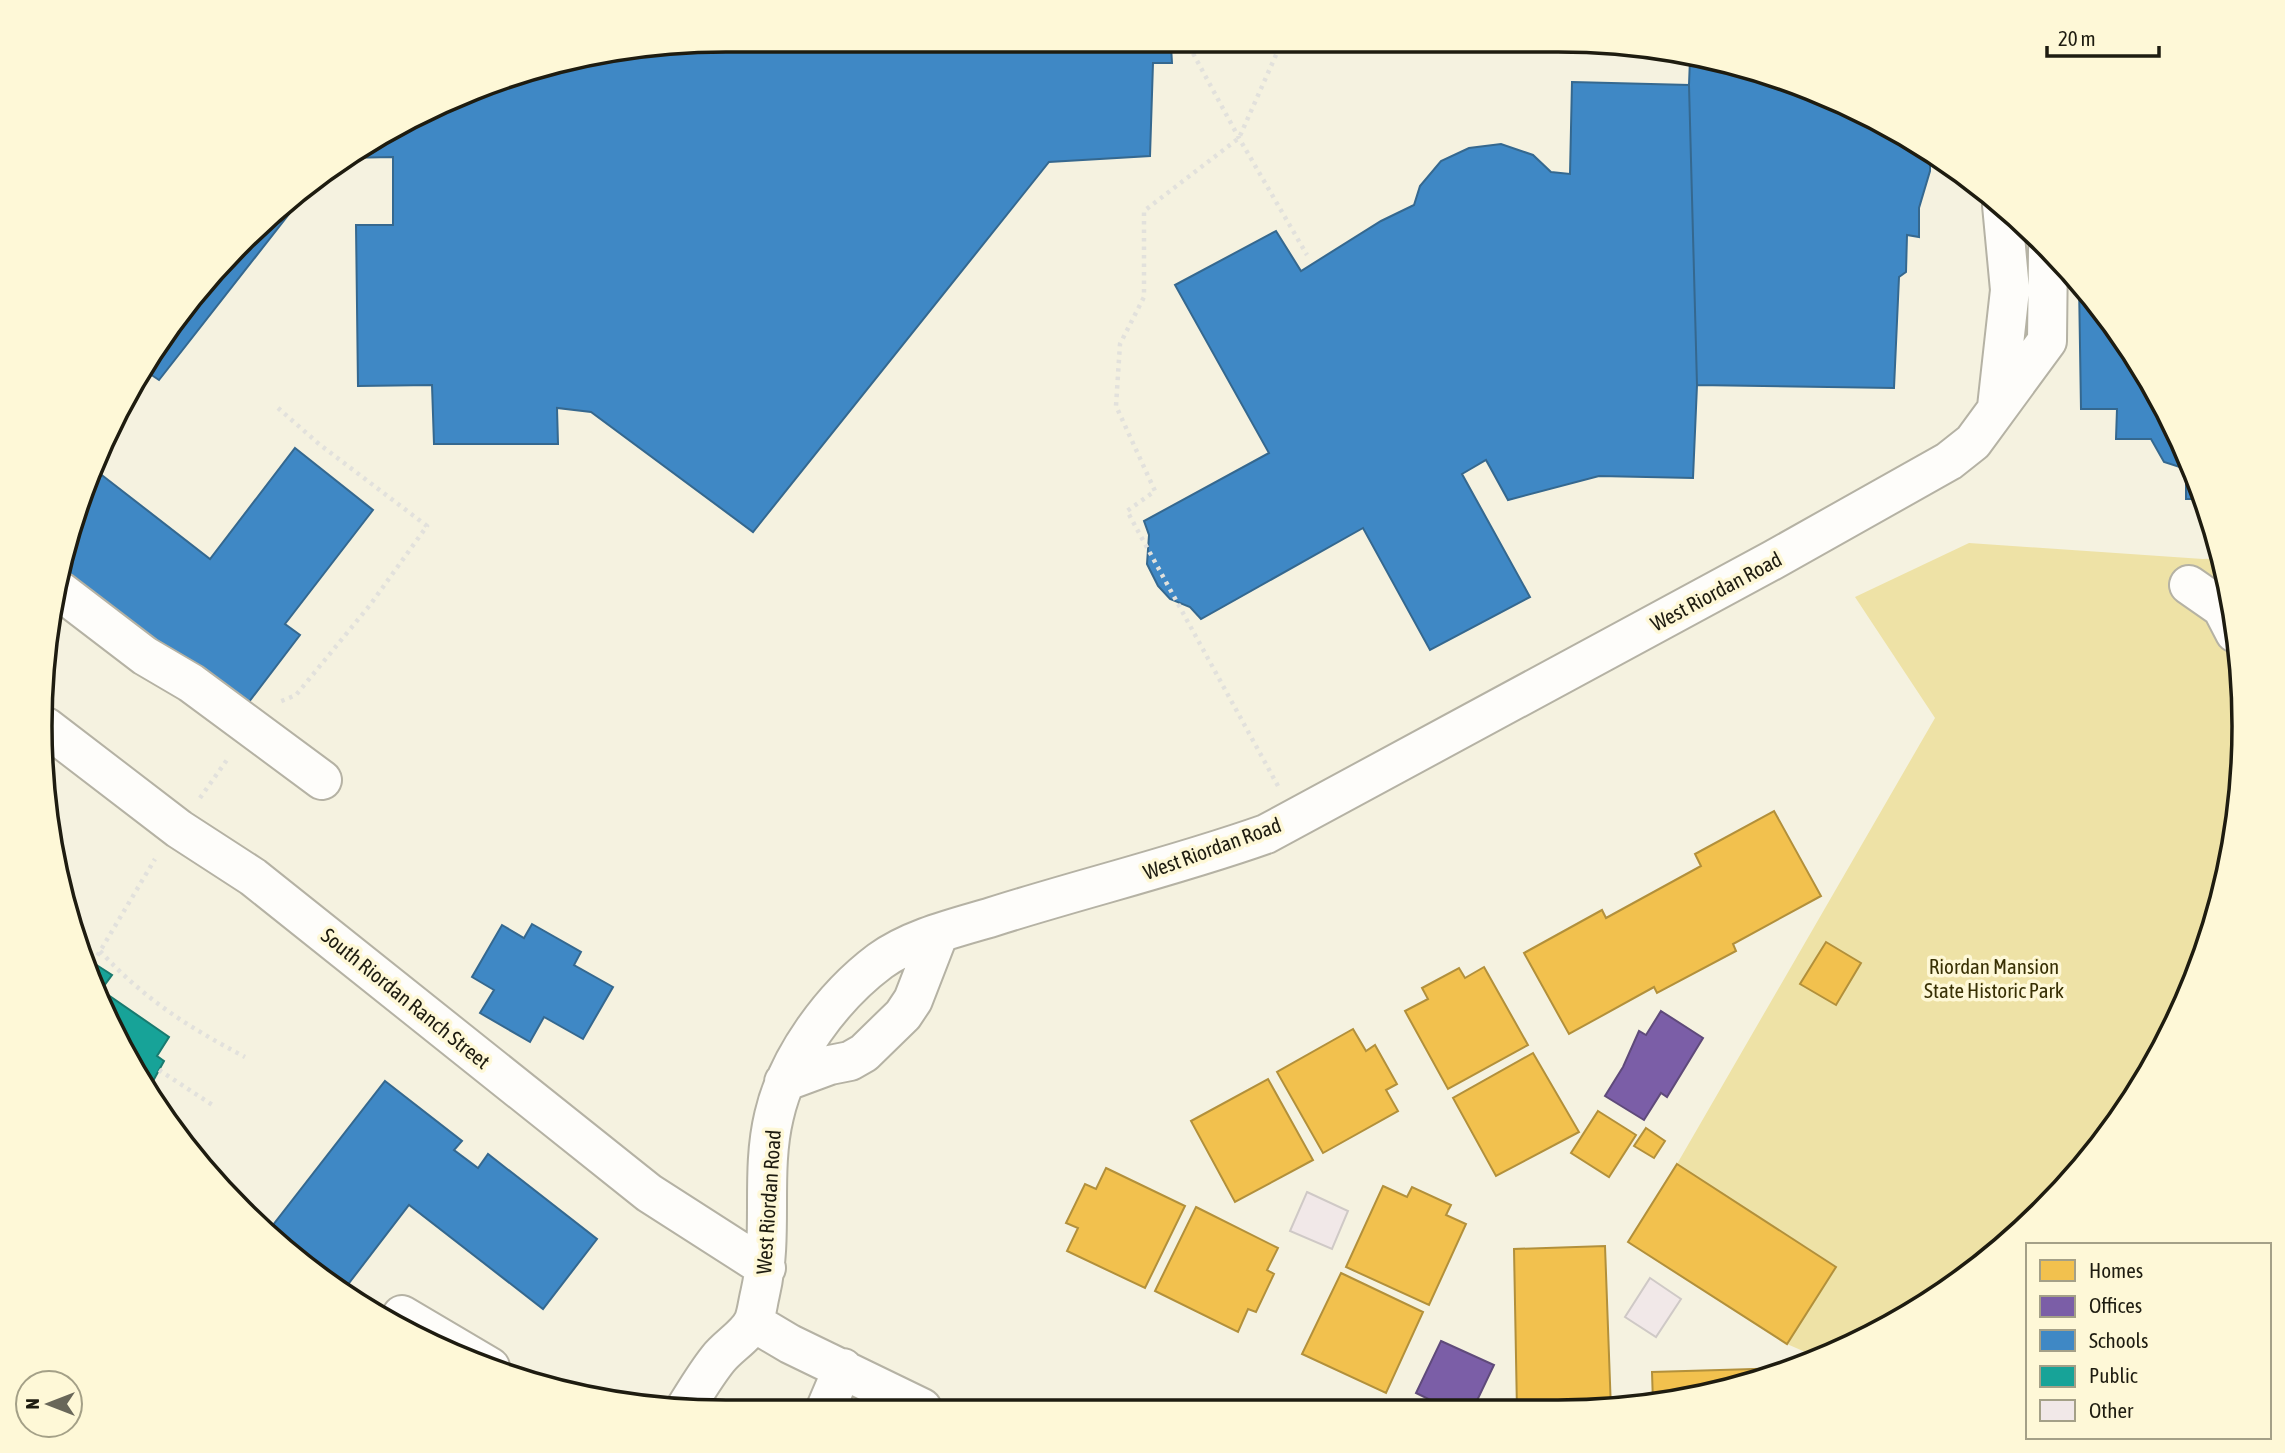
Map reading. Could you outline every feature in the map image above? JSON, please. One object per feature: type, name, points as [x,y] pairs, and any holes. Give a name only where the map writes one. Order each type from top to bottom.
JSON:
[{"type":"street","points":[[1997,412],[2010,290],[2003,220]]},
{"type":"street","name":"West Riordan Road","points":[[691,1399],[718,1359],[753,1322],[766,1268],[769,1196],[767,1154],[774,1115],[784,1082],[797,1055],[812,1033],[881,960],[939,933],[1155,870],[1266,834],[1773,561],[1949,461],[1973,442],[2046,341],[2048,264]]},
{"type":"street","points":[[2189,585],[2222,611]]},
{"type":"street","points":[[65,595],[145,656],[191,683],[322,779]]},
{"type":"street","name":"South Riordan Ranch Street","points":[[52,732],[178,830],[253,877],[649,1193],[766,1268]]},
{"type":"street","points":[[784,1082],[830,1065],[850,1061],[864,1053],[903,1015],[913,1000],[939,933]]},
{"type":"street","points":[[402,1315],[432,1333]]},
{"type":"street","points":[[753,1322],[906,1400]]},
{"type":"street","points":[[829,1400],[843,1368]]},
{"type":"path","points":[[1192,52],[1238,138],[1307,255]]},
{"type":"path","points":[[1277,52],[1238,138],[1144,211],[1144,297],[1120,344],[1116,406],[1155,491],[1127,510],[1280,790]]},
{"type":"path","points":[[95,960],[160,851],[251,727],[274,704],[296,695],[370,605],[427,526],[319,444],[278,408]]},
{"type":"path","points":[[100,951],[128,981],[191,1028],[245,1057]]},
{"type":"path","points":[[159,1070],[214,1106]]},
{"type":"green space","name":"Riordan Mansion State Historic Park","points":[[1969,543],[2212,559],[2227,639],[2231,682],[2231,771],[2220,858],[2197,943],[2163,1025],[2119,1101],[2093,1137],[2035,1203],[1969,1261],[1896,1310],[1857,1331],[1807,1353],[1787,1344],[1836,1266],[1677,1164],[1935,718],[1855,597]]},
{"type":"building: Homes","points":[[1774,811],[1821,896],[1733,944],[1736,951],[1657,993],[1654,987],[1569,1034],[1524,953],[1602,910],[1606,918],[1701,866],[1695,854]]},
{"type":"building: Homes","points":[[1826,942],[1861,963],[1836,1005],[1800,984]]},
{"type":"building: Homes","points":[[1484,967],[1528,1045],[1448,1089],[1405,1011],[1428,999],[1422,988],[1459,968],[1465,978]]},
{"type":"building: Homes","points":[[1353,1029],[1366,1051],[1375,1045],[1397,1084],[1386,1090],[1398,1111],[1323,1153],[1277,1072]]},
{"type":"building: Homes","points":[[1533,1053],[1579,1132],[1496,1176],[1453,1098]]},
{"type":"building: Homes","points":[[1268,1079],[1313,1160],[1235,1202],[1191,1121]]},
{"type":"building: Homes","points":[[1598,1111],[1636,1135],[1609,1177],[1571,1153]]},
{"type":"building: Homes","points":[[1646,1128],[1665,1141],[1654,1158],[1634,1146]]},
{"type":"building: Homes","points":[[1677,1164],[1836,1267],[1787,1344],[1628,1242]]},
{"type":"building: Homes","points":[[1106,1168],[1185,1206],[1145,1288],[1067,1251],[1078,1228],[1066,1223],[1085,1184],[1096,1189]]},
{"type":"building: Homes","points":[[1383,1186],[1407,1197],[1412,1187],[1451,1205],[1446,1215],[1466,1224],[1429,1305],[1346,1267]]},
{"type":"building: Homes","points":[[1196,1207],[1278,1248],[1267,1270],[1274,1274],[1256,1312],[1248,1309],[1238,1332],[1155,1291]]},
{"type":"building: Homes","points":[[1605,1246],[1611,1398],[1517,1400],[1514,1249]]},
{"type":"building: Homes","points":[[1341,1273],[1423,1312],[1386,1393],[1302,1354]]},
{"type":"building: Homes","points":[[1763,1369],[1690,1388],[1653,1394],[1652,1372]]},
{"type":"building: Offices","points":[[1661,1011],[1703,1038],[1667,1097],[1661,1093],[1644,1120],[1605,1096],[1623,1067],[1639,1031],[1646,1035]]},
{"type":"building: Offices","points":[[1441,1341],[1494,1365],[1477,1400],[1430,1400],[1416,1393]]},
{"type":"building: Schools","points":[[726,52],[1171,52],[1172,63],[1153,63],[1150,156],[1049,162],[753,532],[591,412],[557,408],[558,444],[434,444],[432,385],[358,386],[356,225],[393,225],[393,157],[366,158],[428,122],[510,88],[595,65],[639,58]]},
{"type":"building: Schools","points":[[1690,65],[1775,88],[1857,122],[1930,164],[1919,208],[1919,237],[1907,235],[1906,272],[1899,277],[1894,388],[1697,385]]},
{"type":"building: Schools","points":[[1572,82],[1689,85],[1697,385],[1693,478],[1599,476],[1508,500],[1486,460],[1462,474],[1530,597],[1430,650],[1363,528],[1201,619],[1190,607],[1170,599],[1158,586],[1147,564],[1149,535],[1144,521],[1269,453],[1175,285],[1276,231],[1301,271],[1381,221],[1414,205],[1420,186],[1441,161],[1469,148],[1501,144],[1533,155],[1551,172],[1570,174]]},
{"type":"building: Schools","points":[[289,214],[159,380],[152,375],[192,316],[250,250]]},
{"type":"building: Schools","points":[[2079,299],[2119,352],[2142,390],[2180,467],[2164,462],[2151,439],[2116,439],[2117,409],[2081,409]]},
{"type":"building: Schools","points":[[295,448],[373,510],[285,624],[300,635],[239,715],[68,581],[88,510],[102,475],[210,559]]},
{"type":"building: Schools","points":[[2186,482],[2193,499],[2186,499]]},
{"type":"building: Schools","points":[[532,924],[581,952],[574,965],[613,987],[583,1039],[544,1017],[530,1042],[480,1013],[494,990],[472,977],[502,925],[524,938]]},
{"type":"building: Schools","points":[[385,1081],[462,1141],[454,1150],[478,1168],[488,1154],[597,1239],[543,1309],[409,1205],[348,1284],[273,1225]]},
{"type":"building: Public","points":[[97,965],[112,975],[105,985]]},
{"type":"building: Public","points":[[109,996],[169,1037],[157,1056],[164,1061],[153,1081],[122,1025]]},
{"type":"building: Other","points":[[1307,1192],[1348,1211],[1332,1249],[1290,1231]]},
{"type":"building: Other","points":[[1650,1278],[1681,1299],[1656,1337],[1625,1317]]}]
